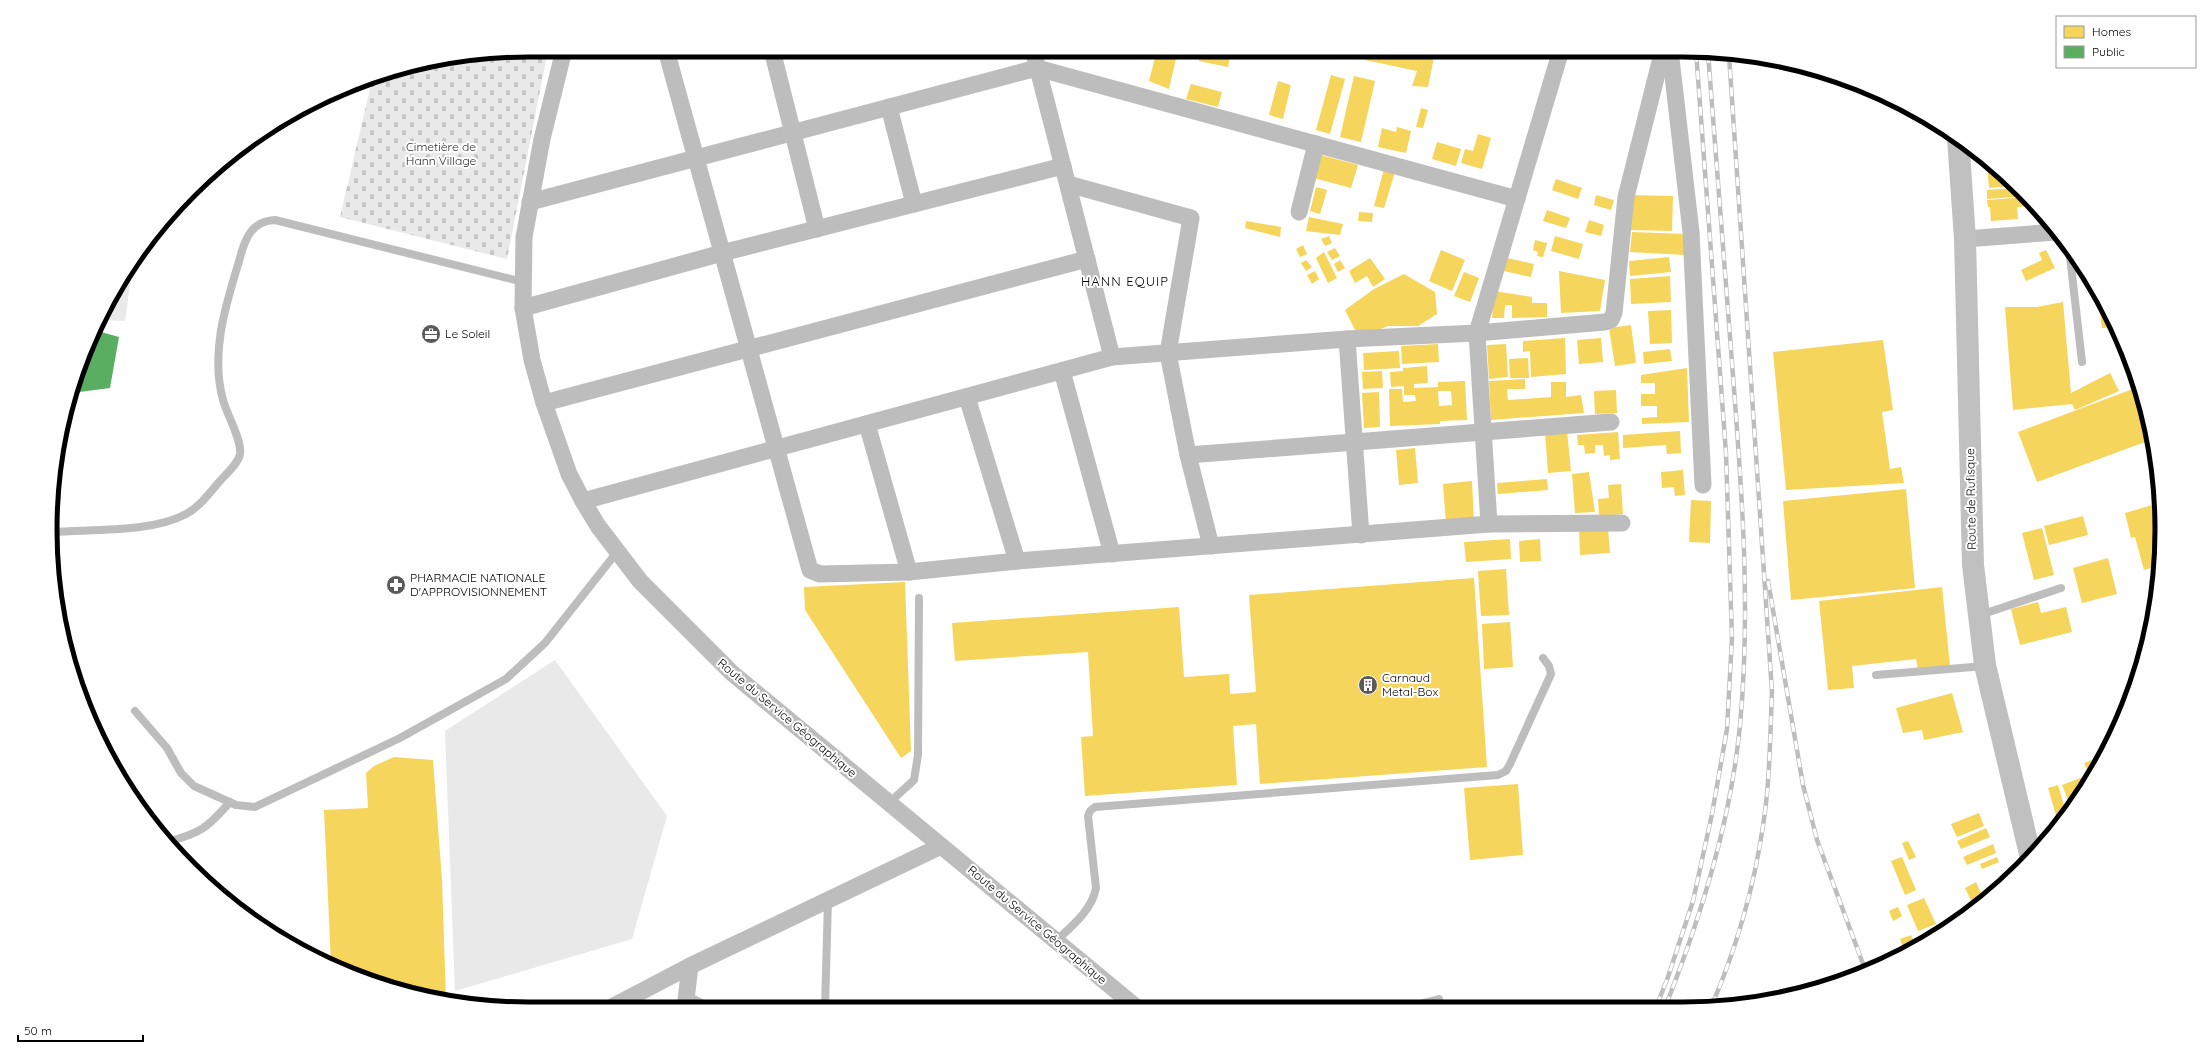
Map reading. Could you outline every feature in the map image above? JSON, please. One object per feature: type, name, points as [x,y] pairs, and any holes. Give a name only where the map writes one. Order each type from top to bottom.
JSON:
[{"type":"main road","name":"Route de Rufisque","points":[[1959,147],[1965,239],[1973,565],[1985,666],[2029,851]]},
{"type":"street","name":"Route du Service Géographique","points":[[562,57],[542,139],[524,237],[524,308],[532,360],[544,403],[569,474],[583,501],[617,552],[640,581],[732,673],[1130,1002]]},
{"type":"street","points":[[668,57],[810,570],[820,574],[909,572],[1017,561],[1489,524],[1622,523]]},
{"type":"street","points":[[774,57],[817,229]]},
{"type":"street","points":[[1035,57],[1112,357]]},
{"type":"street","points":[[1489,524],[1482,432],[1477,333],[1559,57]]},
{"type":"street","points":[[583,501],[1112,357],[1346,339],[1477,333],[1605,322],[1611,320],[1614,313],[1626,197],[1661,57]]},
{"type":"street","points":[[1671,57],[1691,232],[1703,485]]},
{"type":"street","points":[[530,202],[1037,68],[1517,199]]},
{"type":"street","points":[[889,107],[914,204]]},
{"type":"street","points":[[1299,212],[1316,144]]},
{"type":"street","points":[[524,308],[722,253],[1063,166]]},
{"type":"street","points":[[1068,184],[1191,218],[1168,353],[1188,455],[1211,546]]},
{"type":"street","points":[[1965,239],[2049,233]]},
{"type":"street","points":[[544,403],[1087,259]]},
{"type":"street","points":[[1346,339],[1361,535]]},
{"type":"street","points":[[1062,371],[1112,554]]},
{"type":"street","points":[[967,397],[1017,561]]},
{"type":"street","points":[[1188,455],[1611,422]]},
{"type":"street","points":[[867,424],[909,572]]},
{"type":"street","points":[[621,1002],[690,966],[941,846]]},
{"type":"street","points":[[686,1002],[690,966]]},
{"type":"lane","points":[[57,532],[162,524],[187,514],[200,503],[236,463],[240,455],[239,444],[222,399],[217,354],[224,313],[242,250],[249,233],[265,220],[275,220],[523,282]]},
{"type":"lane","points":[[2070,261],[2082,362]]},
{"type":"lane","points":[[136,710],[167,748],[188,781],[194,786],[230,802],[255,807],[400,738],[498,685],[532,657],[545,643],[617,552]]},
{"type":"lane","points":[[1979,616],[2061,588]]},
{"type":"lane","points":[[889,803],[914,780],[918,755],[920,598]]},
{"type":"lane","points":[[1056,941],[1082,916],[1094,898],[1096,888],[1088,816],[1090,810],[1095,807],[1498,775],[1506,770],[1510,764],[1551,674],[1549,666],[1543,658]]},
{"type":"lane","points":[[1876,675],[1985,666]]},
{"type":"lane","points":[[173,840],[200,832],[208,827],[230,802]]},
{"type":"lane","points":[[826,1002],[828,900]]},
{"type":"lane","points":[[1427,1002],[1439,999]]},
{"type":"green space","name":"Cimetière de Hann Village","points":[[547,57],[507,259],[340,217],[371,85],[407,73],[468,61],[499,58]]},
{"type":"green space","points":[[131,276],[125,321],[106,320],[120,293]]},
{"type":"green space","points":[[555,660],[667,816],[632,939],[455,991],[445,731]]},
{"type":"building: Homes","points":[[1155,57],[1176,57],[1169,89],[1149,81]]},
{"type":"building: Homes","points":[[1200,57],[1230,57],[1228,67],[1199,61]]},
{"type":"building: Homes","points":[[1366,57],[1434,57],[1428,87],[1412,86],[1417,71],[1365,60]]},
{"type":"building: Homes","points":[[1331,75],[1345,79],[1330,134],[1316,130]]},
{"type":"building: Homes","points":[[1354,76],[1375,81],[1361,142],[1340,137]]},
{"type":"building: Homes","points":[[1278,81],[1291,85],[1283,119],[1269,115]]},
{"type":"building: Homes","points":[[1191,84],[1222,92],[1218,107],[1186,99]]},
{"type":"building: Homes","points":[[1421,108],[1428,110],[1423,128],[1416,127]]},
{"type":"building: Homes","points":[[1397,127],[1411,131],[1406,153],[1378,147],[1382,128],[1396,132]]},
{"type":"building: Homes","points":[[1478,134],[1491,138],[1482,169],[1461,163],[1465,149],[1473,151]]},
{"type":"building: Homes","points":[[1437,142],[1461,149],[1456,166],[1432,159]]},
{"type":"building: Homes","points":[[1321,155],[1358,165],[1351,188],[1314,178]]},
{"type":"building: Homes","points":[[1384,169],[1395,172],[1384,208],[1374,206]]},
{"type":"building: Homes","points":[[1987,169],[2008,187],[1989,188]]},
{"type":"building: Homes","points":[[1556,179],[1582,188],[1578,199],[1552,190]]},
{"type":"building: Homes","points":[[1316,187],[1327,190],[1320,214],[1310,211]]},
{"type":"building: Homes","points":[[2010,188],[2015,193],[2015,197],[1987,199],[1987,190]]},
{"type":"building: Homes","points":[[1596,195],[1614,200],[1611,210],[1594,205]]},
{"type":"building: Homes","points":[[1631,195],[1673,196],[1672,231],[1630,230]]},
{"type":"building: Homes","points":[[2019,198],[2027,206],[2017,207],[2018,219],[1991,221],[1990,207],[1988,207],[1987,200]]},
{"type":"building: Homes","points":[[1547,210],[1570,218],[1566,228],[1543,221]]},
{"type":"building: Homes","points":[[1359,212],[1373,213],[1372,222],[1358,221]]},
{"type":"building: Homes","points":[[1309,217],[1343,224],[1340,235],[1306,231]]},
{"type":"building: Homes","points":[[1589,220],[1604,225],[1601,236],[1585,232]]},
{"type":"building: Homes","points":[[1246,221],[1281,227],[1280,237],[1245,228]]},
{"type":"building: Homes","points":[[1632,232],[1686,234],[1685,255],[1630,252]]},
{"type":"building: Homes","points":[[1329,236],[1332,243],[1325,246],[1321,239]]},
{"type":"building: Homes","points":[[1555,236],[1583,244],[1579,259],[1551,251]]},
{"type":"building: Homes","points":[[1535,240],[1547,243],[1543,257],[1537,256],[1538,252],[1533,250]]},
{"type":"building: Homes","points":[[1303,245],[1307,254],[1300,257],[1296,249]]},
{"type":"building: Homes","points":[[1335,248],[1340,256],[1332,260],[1327,252]]},
{"type":"building: Homes","points":[[1441,250],[1465,260],[1452,291],[1429,281]]},
{"type":"building: Homes","points":[[2046,250],[2055,268],[2026,281],[2021,270],[2042,260],[2039,253]]},
{"type":"building: Homes","points":[[1324,252],[1337,278],[1328,283],[1316,258]]},
{"type":"building: Homes","points":[[1669,257],[1671,272],[1630,276],[1629,261]]},
{"type":"building: Homes","points":[[1370,258],[1385,279],[1373,287],[1367,276],[1355,283],[1349,271]]},
{"type":"building: Homes","points":[[1507,258],[1534,264],[1531,277],[1504,271]]},
{"type":"building: Homes","points":[[1306,260],[1312,267],[1306,271],[1301,263]]},
{"type":"building: Homes","points":[[1340,260],[1345,268],[1338,272],[1334,264]]},
{"type":"building: Homes","points":[[1315,271],[1319,279],[1312,284],[1307,275]]},
{"type":"building: Homes","points":[[1559,271],[1605,280],[1600,311],[1561,313]]},
{"type":"building: Homes","points":[[1464,272],[1479,278],[1470,302],[1454,296]]},
{"type":"building: Homes","points":[[1404,274],[1435,292],[1437,314],[1418,326],[1388,326],[1367,335],[1355,330],[1345,310],[1374,289]]},
{"type":"building: Homes","points":[[1670,276],[1671,302],[1631,304],[1630,279]]},
{"type":"building: Homes","points":[[1494,291],[1532,297],[1532,303],[1547,303],[1547,317],[1512,318],[1512,305],[1505,305],[1504,318],[1492,318]]},
{"type":"building: Homes","points":[[2063,302],[2071,393],[2110,373],[2119,391],[2075,410],[2072,404],[2013,410],[2005,307],[2037,307]]},
{"type":"building: Homes","points":[[2099,307],[2109,327],[2102,328]]},
{"type":"building: Homes","points":[[1671,310],[1672,343],[1650,344],[1648,311]]},
{"type":"building: Homes","points":[[1631,325],[1636,363],[1615,366],[1609,328]]},
{"type":"building: Homes","points":[[1565,338],[1566,374],[1531,377],[1530,351],[1523,352],[1523,341]]},
{"type":"building: Homes","points":[[1601,338],[1603,362],[1579,364],[1577,340]]},
{"type":"building: Homes","points":[[1883,340],[1893,410],[1882,412],[1890,469],[1901,467],[1904,483],[1786,490],[1773,352]]},
{"type":"building: Homes","points":[[1438,344],[1439,362],[1402,364],[1401,346]]},
{"type":"building: Homes","points":[[1506,344],[1508,377],[1489,379],[1487,345]]},
{"type":"building: Homes","points":[[1670,349],[1672,361],[1644,364],[1643,352]]},
{"type":"building: Homes","points":[[1399,351],[1400,368],[1364,370],[1363,353]]},
{"type":"building: Homes","points":[[1528,358],[1529,378],[1510,378],[1509,359]]},
{"type":"building: Homes","points":[[1427,366],[1428,383],[1414,384],[1414,388],[1438,387],[1438,382],[1465,381],[1467,420],[1440,421],[1440,424],[1390,426],[1389,389],[1402,389],[1403,402],[1416,401],[1415,395],[1404,395],[1404,386],[1391,387],[1390,372],[1403,371],[1403,368]],"holes":[[[1438,391],[1451,391],[1452,405],[1439,406]]]},
{"type":"building: Homes","points":[[1687,368],[1689,422],[1642,424],[1642,418],[1657,417],[1657,406],[1641,406],[1641,394],[1655,394],[1655,383],[1641,383],[1641,375]]},
{"type":"building: Homes","points":[[1382,371],[1383,388],[1363,389],[1362,372]]},
{"type":"building: Homes","points":[[1525,379],[1525,389],[1507,389],[1508,400],[1551,397],[1551,382],[1566,382],[1566,397],[1581,395],[1584,413],[1491,420],[1489,381]]},
{"type":"building: Homes","points":[[2133,389],[2147,441],[2037,482],[2018,432]]},
{"type":"building: Homes","points":[[1616,390],[1617,413],[1595,414],[1594,391]]},
{"type":"building: Homes","points":[[1379,392],[1380,427],[1364,428],[1362,393]]},
{"type":"building: Homes","points":[[1567,431],[1571,471],[1548,473],[1545,433]]},
{"type":"building: Homes","points":[[1680,431],[1681,453],[1667,454],[1666,445],[1623,448],[1623,435]]},
{"type":"building: Homes","points":[[1618,432],[1620,459],[1610,460],[1610,455],[1604,456],[1603,445],[1595,445],[1595,453],[1585,454],[1584,445],[1578,445],[1577,435]]},
{"type":"building: Homes","points":[[1415,448],[1418,483],[1399,485],[1396,450]]},
{"type":"building: Homes","points":[[1683,470],[1685,495],[1675,496],[1674,487],[1662,488],[1661,472]]},
{"type":"building: Homes","points":[[1589,472],[1595,512],[1575,513],[1572,474]]},
{"type":"building: Homes","points":[[1547,479],[1548,490],[1498,494],[1497,483]]},
{"type":"building: Homes","points":[[1472,481],[1474,522],[1446,524],[1443,484]]},
{"type":"building: Homes","points":[[1621,484],[1623,514],[1599,516],[1598,499],[1609,498],[1608,485]]},
{"type":"building: Homes","points":[[1906,489],[1915,588],[1791,600],[1783,501]]},
{"type":"building: Homes","points":[[1691,500],[1711,501],[1710,543],[1689,542]]},
{"type":"building: Homes","points":[[2154,504],[2153,567],[2144,570],[2135,537],[2131,538],[2125,513]]},
{"type":"building: Homes","points":[[2083,516],[2088,535],[2049,545],[2044,526]]},
{"type":"building: Homes","points":[[2042,528],[2054,575],[2034,580],[2022,533]]},
{"type":"building: Homes","points":[[1608,529],[1610,553],[1580,555],[1579,530]]},
{"type":"building: Homes","points":[[1510,539],[1511,559],[1466,562],[1464,542]]},
{"type":"building: Homes","points":[[1540,539],[1541,561],[1520,562],[1519,541]]},
{"type":"building: Homes","points":[[2108,558],[2117,594],[2082,603],[2073,568]]},
{"type":"building: Homes","points":[[1506,569],[1509,615],[1481,616],[1478,571]]},
{"type":"building: Homes","name":"Carnaud Metal-Box","points":[[1474,578],[1487,767],[1260,784],[1256,724],[1233,726],[1237,785],[1085,796],[1081,737],[1093,736],[1088,652],[955,661],[952,623],[1179,607],[1184,677],[1229,674],[1230,694],[1256,692],[1249,595]]},
{"type":"building: Homes","points":[[905,582],[911,751],[901,758],[805,610],[804,587]]},
{"type":"building: Homes","points":[[1942,587],[1950,666],[1918,670],[1916,659],[1852,666],[1854,688],[1828,690],[1819,601]]},
{"type":"building: Homes","points":[[2038,602],[2041,613],[2066,607],[2072,632],[2020,645],[2011,609]]},
{"type":"building: Homes","points":[[1510,622],[1513,667],[1484,669],[1482,624]]},
{"type":"building: Homes","points":[[1952,693],[1963,732],[1924,740],[1922,730],[1903,733],[1896,708]]},
{"type":"building: Homes","points":[[394,757],[433,760],[442,880],[446,994],[407,986],[378,977],[331,958],[324,810],[368,808],[366,773],[374,766]]},
{"type":"building: Homes","points":[[2096,759],[2091,767],[2087,769],[2084,763]]},
{"type":"building: Homes","points":[[2085,776],[2068,801],[2062,785]]},
{"type":"building: Homes","points":[[1518,784],[1523,855],[1470,860],[1464,788]]},
{"type":"building: Homes","points":[[2058,785],[2064,807],[2057,817],[2048,788]]},
{"type":"building: Homes","points":[[1979,813],[1984,826],[1957,837],[1951,824]]},
{"type":"building: Homes","points":[[1986,828],[1990,837],[1961,849],[1957,841]]},
{"type":"building: Homes","points":[[1908,841],[1916,857],[1909,860],[1902,843]]},
{"type":"building: Homes","points":[[1993,844],[1996,853],[1967,865],[1963,857]]},
{"type":"building: Homes","points":[[1902,857],[1916,890],[1905,895],[1891,861]]},
{"type":"building: Homes","points":[[1997,857],[1999,862],[1982,869],[1980,864]]},
{"type":"building: Homes","points":[[1976,882],[1982,895],[1972,903],[1965,888]]},
{"type":"building: Homes","points":[[1924,898],[1936,924],[1918,931],[1907,905]]},
{"type":"building: Homes","points":[[1898,907],[1902,916],[1893,921],[1889,911]]},
{"type":"building: Homes","points":[[1911,935],[1914,942],[1903,947],[1900,939]]},
{"type":"building: Public","points":[[101,332],[119,337],[110,388],[78,392],[93,349]]},
{"type":"railway","points":[[1658,1002],[1693,901],[1712,814],[1727,729],[1732,638],[1726,453],[1696,57]]},
{"type":"railway","points":[[1667,1002],[1691,937],[1713,868],[1730,797],[1740,725],[1745,638],[1742,507],[1708,58]]},
{"type":"railway","points":[[1714,1001],[1729,962],[1755,872],[1767,793],[1772,692],[1729,60]]},
{"type":"railway","points":[[1768,581],[1803,785],[1817,840],[1864,966]]},
{"type":"place","name":"Le Soleil","points":[[431,334]]},
{"type":"place","name":"PHARMACIE NATIONALE D'APPROVISIONNEMENT","points":[[396,585]]},
{"type":"place","name":"Carnaud Metal-Box","points":[[1368,685]]},
{"type":"district","name":"HANN EQUIP","points":[[1125,281]]}]
